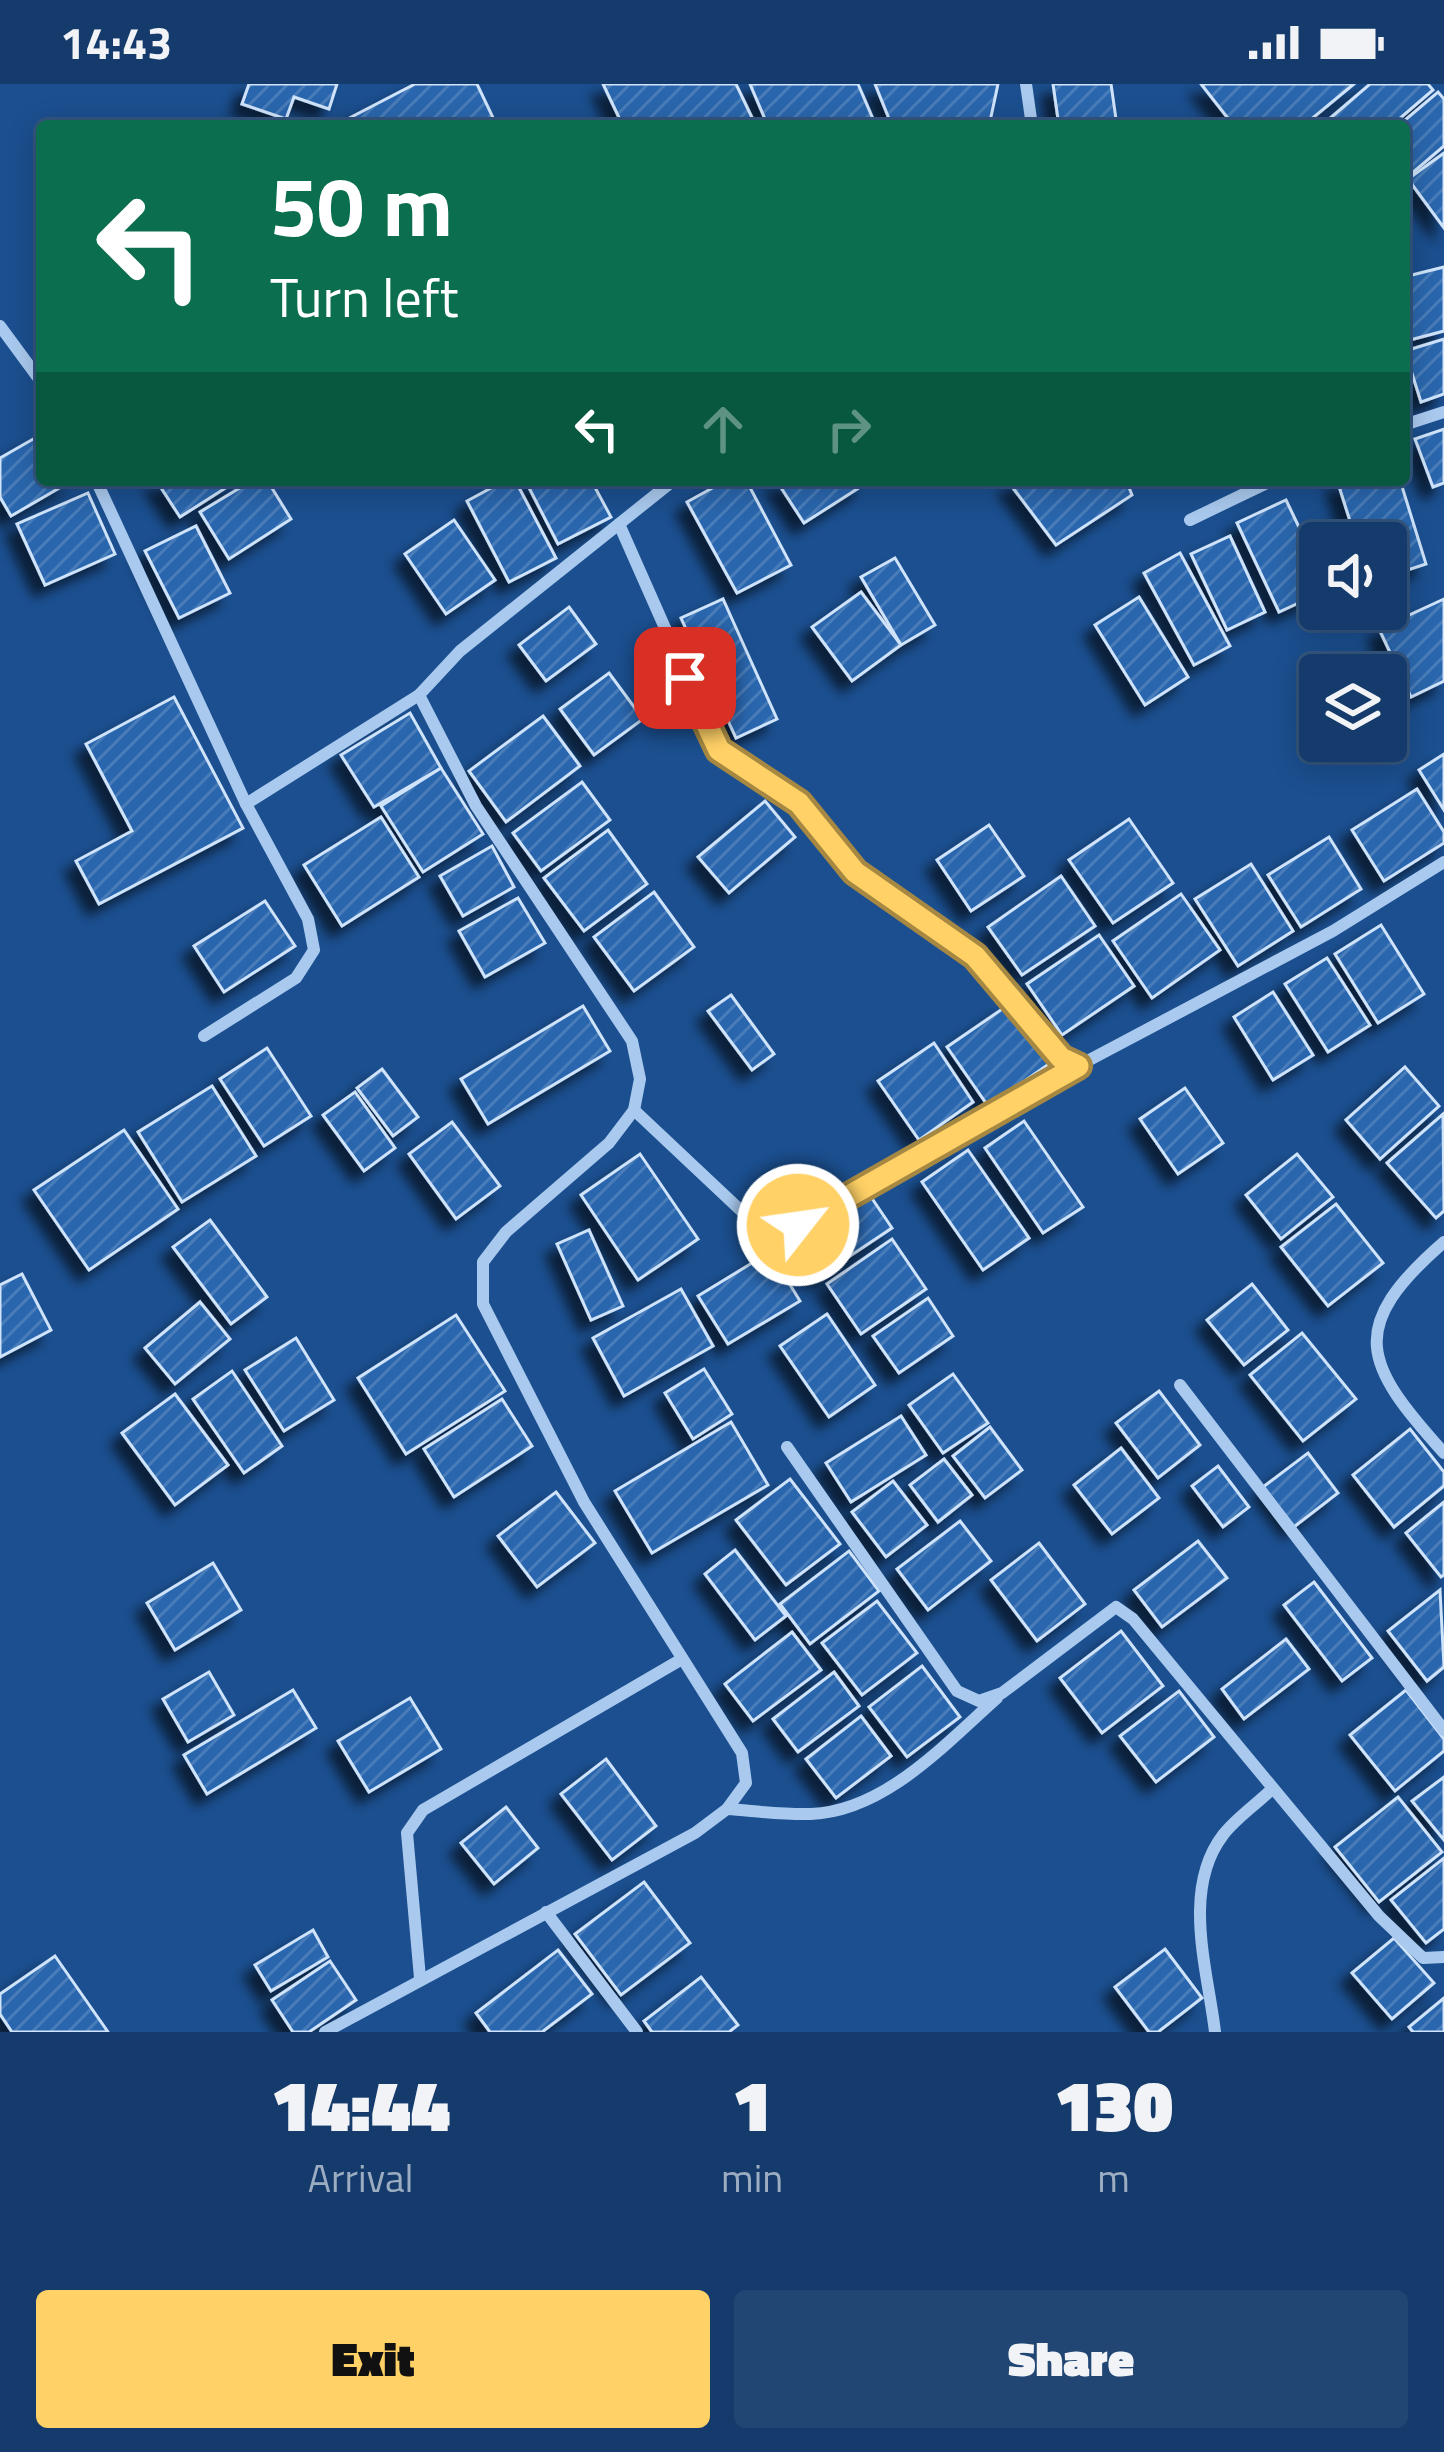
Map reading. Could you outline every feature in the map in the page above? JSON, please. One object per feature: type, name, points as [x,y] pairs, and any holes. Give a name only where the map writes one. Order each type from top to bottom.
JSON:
[{"type":"street","points":[[1026,84],[1031,120]]},
{"type":"street","points":[[0,326],[36,374]]},
{"type":"street","points":[[1410,423],[1444,412]]},
{"type":"street","points":[[99,486],[246,804],[308,919],[314,950],[296,978],[204,1036]]},
{"type":"street","points":[[246,804],[419,694],[460,651],[667,486]]},
{"type":"street","points":[[1190,520],[1261,486]]},
{"type":"street","points":[[620,524],[719,750],[799,803],[855,872],[975,956],[1061,1058],[1078,1066]]},
{"type":"street","points":[[325,2032],[695,1833],[727,1809],[746,1783],[742,1754],[584,1502],[483,1304],[483,1262],[506,1232],[610,1143],[634,1110],[640,1079],[632,1040],[476,806],[419,694]]},
{"type":"street","points":[[634,1110],[752,1221],[798,1225],[1078,1066],[1098,1061],[1334,931],[1444,862]]},
{"type":"street","points":[[1444,1242],[1399,1286],[1381,1314],[1373,1346],[1382,1374],[1444,1453]]},
{"type":"street","points":[[1180,1385],[1444,1730]]},
{"type":"street","points":[[787,1448],[957,1691],[979,1702],[1002,1693]]},
{"type":"street","points":[[727,1809],[814,1814],[858,1802],[929,1758],[1002,1693],[1116,1607],[1133,1619],[1379,1916],[1423,1958],[1444,1958]]},
{"type":"street","points":[[420,1978],[407,1833],[423,1810],[682,1659]]},
{"type":"street","points":[[1215,2032],[1202,1959],[1207,1870],[1222,1836],[1272,1790]]},
{"type":"street","points":[[546,1912],[637,2032]]},
{"type":"building","points":[[249,84],[337,84],[329,109],[294,97],[286,119],[242,104]]},
{"type":"building","points":[[415,84],[477,84],[494,120],[346,120]]},
{"type":"building","points":[[603,84],[736,84],[753,120],[620,120]]},
{"type":"building","points":[[750,84],[858,84],[873,120],[765,120]]},
{"type":"building","points":[[875,84],[998,84],[990,120],[890,120]]},
{"type":"building","points":[[1053,84],[1111,84],[1116,120],[1058,120]]},
{"type":"building","points":[[1201,84],[1354,84],[1310,120],[1229,120]]},
{"type":"building","points":[[1370,84],[1428,84],[1433,90],[1398,120],[1328,120]]},
{"type":"building","points":[[1438,92],[1444,99],[1444,146],[1410,175],[1410,120],[1405,120]]},
{"type":"building","points":[[1444,153],[1444,228],[1410,182]]},
{"type":"building","points":[[1444,267],[1444,331],[1410,340],[1410,276]]},
{"type":"building","points":[[1444,339],[1444,394],[1421,402],[1410,349]]},
{"type":"building","points":[[1444,429],[1444,483],[1433,487],[1415,439]]},
{"type":"building","points":[[36,437],[36,486],[63,486],[11,516],[0,497],[0,458]]},
{"type":"building","points":[[160,486],[229,486],[180,517]]},
{"type":"building","points":[[243,486],[271,486],[291,519],[229,559],[200,512]]},
{"type":"building","points":[[495,486],[518,486],[556,558],[509,582],[467,501]]},
{"type":"building","points":[[528,486],[594,486],[611,517],[558,544]]},
{"type":"building","points":[[716,486],[749,486],[791,565],[737,593],[687,502]]},
{"type":"building","points":[[780,486],[862,486],[804,523]]},
{"type":"building","points":[[1012,486],[1128,486],[1132,495],[1056,545]]},
{"type":"building","points":[[1339,486],[1402,486],[1426,564],[1407,570],[1407,522],[1350,522]]},
{"type":"building","points":[[88,493],[115,554],[45,585],[17,524]]},
{"type":"building","points":[[1286,500],[1299,527],[1299,603],[1279,612],[1237,523]]},
{"type":"building","points":[[454,520],[495,580],[446,614],[405,554]]},
{"type":"building","points":[[196,526],[230,593],[179,618],[145,551]]},
{"type":"building","points":[[1230,536],[1265,612],[1227,630],[1191,554]]},
{"type":"building","points":[[1180,553],[1230,646],[1194,665],[1144,573]]},
{"type":"building","points":[[895,558],[935,625],[901,645],[861,577]]},
{"type":"building","points":[[861,592],[901,645],[852,681],[812,627]]},
{"type":"building","points":[[1139,597],[1188,677],[1145,705],[1095,625]]},
{"type":"building","points":[[723,599],[777,719],[736,738],[681,618]]},
{"type":"building","points":[[1444,599],[1444,681],[1411,697],[1407,654],[1391,654],[1379,630],[1407,630],[1407,616]]},
{"type":"building","points":[[569,607],[596,644],[546,681],[519,645]]},
{"type":"building","points":[[609,673],[643,719],[594,755],[560,709]]},
{"type":"building","points":[[174,697],[243,828],[99,904],[76,861],[132,831],[86,744]]},
{"type":"building","points":[[410,713],[441,768],[374,807],[341,755]]},
{"type":"building","points":[[543,716],[580,766],[506,822],[469,771]]},
{"type":"building","points":[[1444,754],[1444,810],[1419,770]]},
{"type":"building","points":[[441,768],[483,834],[423,872],[381,806]]},
{"type":"building","points":[[582,782],[610,820],[541,871],[513,833]]},
{"type":"building","points":[[1417,789],[1444,832],[1444,843],[1384,881],[1352,830]]},
{"type":"building","points":[[765,801],[795,837],[729,893],[698,857]]},
{"type":"building","points":[[381,817],[419,877],[342,926],[304,865]]},
{"type":"building","points":[[1129,819],[1173,883],[1113,923],[1069,860]]},
{"type":"building","points":[[989,825],[1024,876],[971,911],[937,860]]},
{"type":"building","points":[[608,830],[647,884],[584,931],[544,878]]},
{"type":"building","points":[[1329,837],[1361,889],[1301,927],[1268,875]]},
{"type":"building","points":[[492,846],[514,887],[463,916],[440,876]]},
{"type":"building","points":[[1251,864],[1293,931],[1238,966],[1195,899]]},
{"type":"building","points":[[1061,876],[1095,926],[1022,975],[988,927]]},
{"type":"building","points":[[654,892],[694,947],[634,991],[594,937]]},
{"type":"building","points":[[1181,894],[1220,950],[1152,998],[1113,941]]},
{"type":"building","points":[[518,898],[545,943],[485,977],[459,931]]},
{"type":"building","points":[[265,901],[295,946],[224,992],[194,946]]},
{"type":"building","points":[[1381,925],[1424,994],[1378,1023],[1335,954]]},
{"type":"building","points":[[1099,935],[1134,986],[1062,1035],[1027,984]]},
{"type":"building","points":[[1327,958],[1370,1025],[1328,1052],[1285,984]]},
{"type":"building","points":[[1273,992],[1313,1055],[1273,1080],[1234,1017]]},
{"type":"building","points":[[731,995],[774,1054],[752,1070],[708,1011]]},
{"type":"building","points":[[1008,1005],[1049,1064],[988,1106],[947,1047]]},
{"type":"building","points":[[583,1006],[610,1051],[488,1124],[461,1079]]},
{"type":"building","points":[[934,1043],[973,1102],[919,1140],[878,1081]]},
{"type":"building","points":[[267,1048],[311,1116],[264,1146],[220,1079]]},
{"type":"building","points":[[1405,1067],[1439,1106],[1380,1159],[1346,1120]]},
{"type":"building","points":[[382,1069],[418,1117],[393,1136],[357,1088]]},
{"type":"building","points":[[212,1086],[256,1156],[182,1202],[138,1132]]},
{"type":"building","points":[[1185,1088],[1223,1143],[1178,1174],[1140,1119]]},
{"type":"building","points":[[355,1092],[395,1148],[364,1171],[323,1115]]},
{"type":"building","points":[[1443,1114],[1444,1211],[1436,1218],[1387,1163]]},
{"type":"building","points":[[1024,1121],[1083,1207],[1043,1233],[985,1148]]},
{"type":"building","points":[[452,1122],[500,1186],[456,1219],[409,1154]]},
{"type":"building","points":[[124,1130],[178,1209],[89,1270],[34,1190]]},
{"type":"building","points":[[968,1150],[1029,1238],[983,1270],[922,1182]]},
{"type":"building","points":[[640,1154],[698,1239],[638,1280],[581,1195]]},
{"type":"building","points":[[1297,1154],[1333,1197],[1281,1239],[1246,1195]]},
{"type":"building","points":[[869,1194],[892,1228],[820,1276],[798,1243]]},
{"type":"building","points":[[1336,1204],[1383,1263],[1328,1306],[1281,1247]]},
{"type":"building","points":[[210,1220],[267,1297],[231,1324],[173,1247]]},
{"type":"building","points":[[589,1230],[623,1306],[591,1320],[557,1244]]},
{"type":"building","points":[[892,1239],[926,1289],[861,1334],[827,1284]]},
{"type":"building","points":[[770,1252],[800,1301],[728,1344],[698,1296]]},
{"type":"building","points":[[22,1274],[51,1330],[0,1357],[0,1285]]},
{"type":"building","points":[[1252,1284],[1288,1330],[1244,1365],[1207,1320]]},
{"type":"building","points":[[681,1289],[713,1346],[624,1396],[593,1338]]},
{"type":"building","points":[[928,1298],[953,1336],[899,1373],[873,1336]]},
{"type":"building","points":[[200,1302],[230,1339],[175,1384],[145,1348]]},
{"type":"building","points":[[827,1314],[875,1385],[829,1417],[780,1346]]},
{"type":"building","points":[[456,1315],[505,1391],[406,1454],[358,1378]]},
{"type":"building","points":[[1302,1333],[1356,1399],[1303,1441],[1250,1375]]},
{"type":"building","points":[[296,1338],[334,1400],[284,1431],[245,1370]]},
{"type":"building","points":[[704,1369],[732,1414],[693,1439],[665,1393]]},
{"type":"building","points":[[232,1371],[282,1446],[244,1473],[193,1399]]},
{"type":"building","points":[[953,1374],[988,1423],[943,1453],[909,1405]]},
{"type":"building","points":[[1159,1391],[1200,1445],[1158,1478],[1116,1423]]},
{"type":"building","points":[[175,1394],[228,1465],[175,1505],[122,1433]]},
{"type":"building","points":[[502,1399],[532,1446],[454,1497],[424,1449]]},
{"type":"building","points":[[901,1416],[926,1455],[851,1502],[826,1463]]},
{"type":"building","points":[[731,1422],[768,1485],[652,1553],[615,1491]]},
{"type":"building","points":[[990,1427],[1022,1470],[985,1498],[953,1456]]},
{"type":"building","points":[[1410,1429],[1444,1472],[1444,1486],[1394,1527],[1353,1475]]},
{"type":"building","points":[[1121,1448],[1159,1498],[1112,1534],[1074,1485]]},
{"type":"building","points":[[1308,1453],[1338,1493],[1294,1527],[1263,1487]]},
{"type":"building","points":[[944,1459],[972,1495],[938,1522],[910,1485]]},
{"type":"building","points":[[1218,1466],[1249,1507],[1223,1527],[1192,1486]]},
{"type":"building","points":[[790,1479],[840,1544],[786,1585],[736,1520]]},
{"type":"building","points":[[893,1481],[927,1525],[886,1557],[852,1512]]},
{"type":"building","points":[[556,1492],[595,1543],[537,1587],[498,1536]]},
{"type":"building","points":[[1444,1502],[1444,1575],[1441,1577],[1406,1533]]},
{"type":"building","points":[[960,1521],[991,1561],[928,1610],[897,1569]]},
{"type":"building","points":[[1198,1541],[1227,1578],[1162,1627],[1134,1590]]},
{"type":"building","points":[[1039,1543],[1085,1604],[1037,1641],[991,1580]]},
{"type":"building","points":[[735,1550],[786,1616],[755,1640],[705,1574]]},
{"type":"building","points":[[849,1551],[879,1591],[810,1644],[780,1604]]},
{"type":"building","points":[[213,1563],[241,1610],[175,1650],[147,1603]]},
{"type":"building","points":[[1314,1582],[1372,1658],[1342,1681],[1284,1605]]},
{"type":"building","points":[[1440,1590],[1444,1667],[1427,1681],[1388,1631]]},
{"type":"building","points":[[877,1601],[917,1653],[862,1695],[822,1643]]},
{"type":"building","points":[[1121,1631],[1163,1686],[1102,1733],[1060,1678]]},
{"type":"building","points":[[792,1632],[821,1670],[753,1721],[725,1684]]},
{"type":"building","points":[[1286,1639],[1309,1669],[1244,1719],[1222,1689]]},
{"type":"building","points":[[922,1666],[960,1717],[907,1757],[869,1707]]},
{"type":"building","points":[[209,1672],[234,1715],[188,1742],[163,1699]]},
{"type":"building","points":[[834,1672],[859,1706],[798,1752],[773,1719]]},
{"type":"building","points":[[293,1690],[316,1728],[207,1794],[184,1755]]},
{"type":"building","points":[[1406,1690],[1444,1739],[1444,1751],[1395,1791],[1350,1735]]},
{"type":"building","points":[[1179,1691],[1214,1737],[1156,1782],[1120,1736]]},
{"type":"building","points":[[410,1698],[441,1749],[369,1792],[338,1741]]},
{"type":"building","points":[[861,1716],[891,1756],[836,1798],[806,1759]]},
{"type":"building","points":[[606,1759],[656,1826],[612,1860],[561,1794]]},
{"type":"building","points":[[1444,1777],[1444,1840],[1412,1801]]},
{"type":"building","points":[[1398,1797],[1442,1852],[1379,1902],[1335,1847]]},
{"type":"building","points":[[506,1807],[538,1848],[494,1884],[461,1843]]},
{"type":"building","points":[[1444,1858],[1444,1929],[1426,1943],[1391,1900]]},
{"type":"building","points":[[644,1882],[690,1943],[621,1995],[575,1934]]},
{"type":"building","points":[[313,1930],[328,1957],[271,1991],[255,1965]]},
{"type":"building","points":[[1394,1938],[1434,1983],[1392,2019],[1352,1973]]},
{"type":"building","points":[[1165,1949],[1202,1998],[1158,2032],[1149,2032],[1115,1987]]},
{"type":"building","points":[[558,1950],[592,1994],[542,2032],[490,2032],[476,2013]]},
{"type":"building","points":[[55,1956],[108,2032],[12,2032],[0,2014],[0,1994]]},
{"type":"building","points":[[330,1961],[356,2000],[309,2032],[293,2032],[272,2000]]},
{"type":"building","points":[[701,1977],[738,2025],[729,2032],[652,2032],[644,2021]]},
{"type":"building","points":[[1444,1998],[1444,2032],[1413,2032],[1409,2027]]},
{"type":"route","points":[[685,678],[719,750],[799,803],[855,872],[975,956],[1061,1058],[1078,1066],[798,1225]]}]
